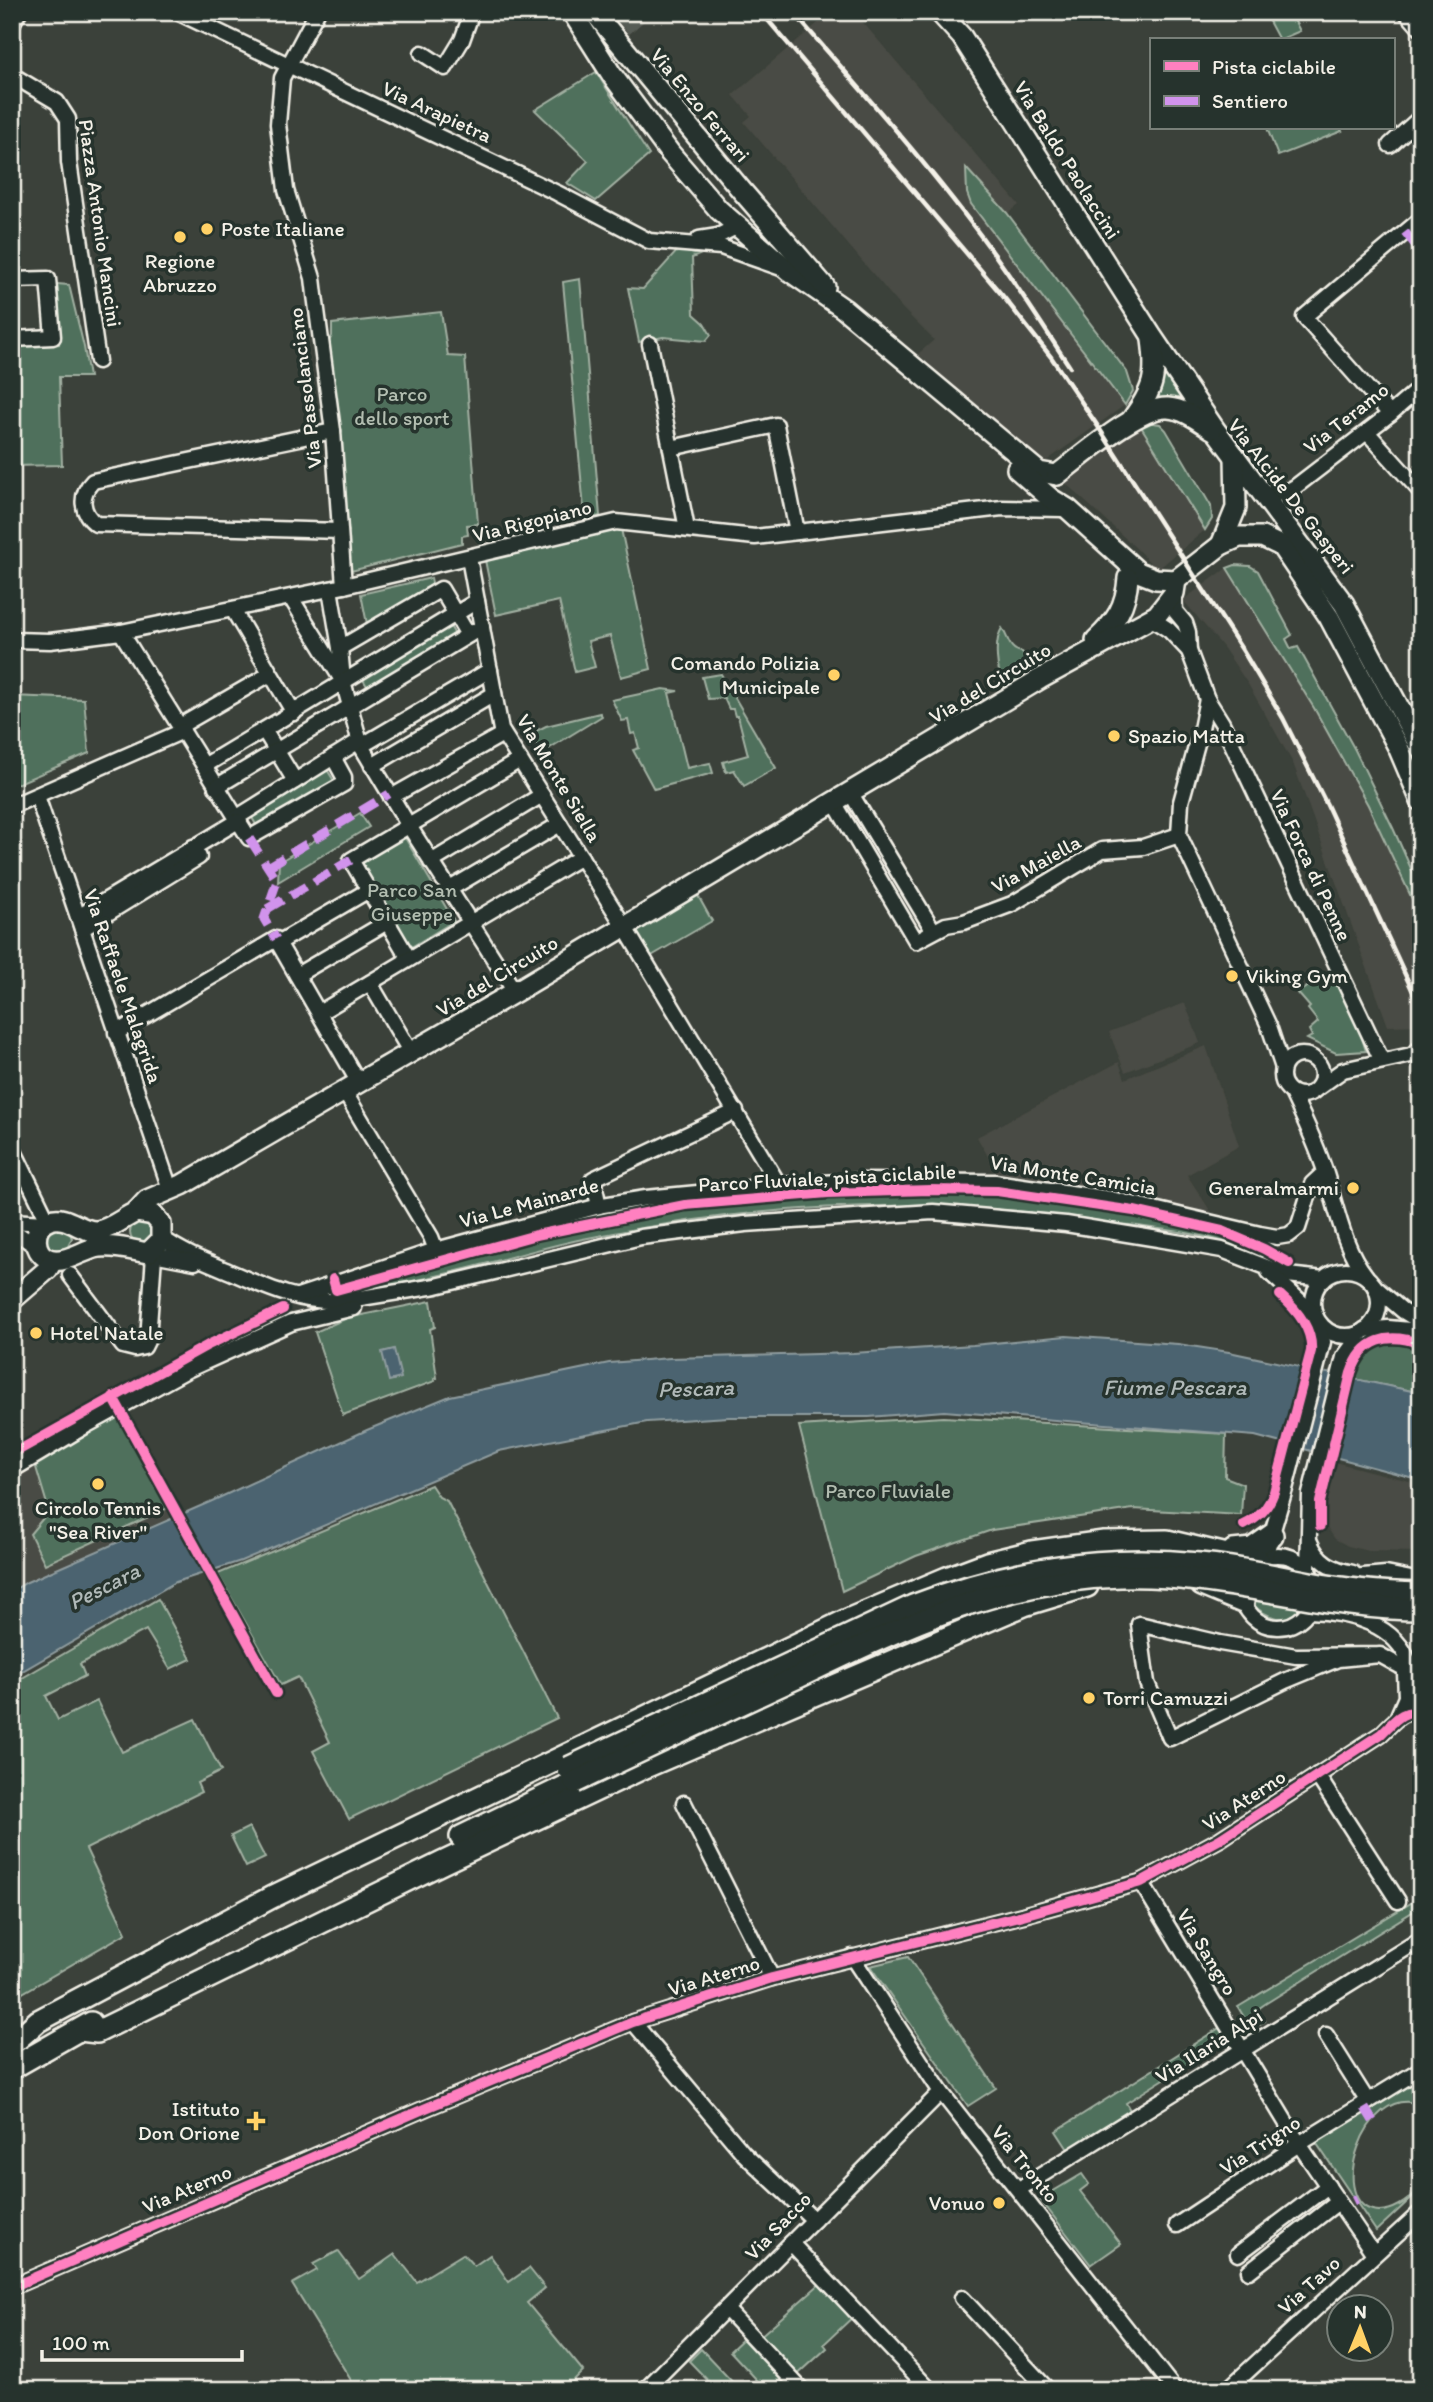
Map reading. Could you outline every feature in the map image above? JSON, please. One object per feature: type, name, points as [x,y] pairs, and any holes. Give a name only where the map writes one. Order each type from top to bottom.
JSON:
[{"type":"highway","points":[[1197,1548],[1246,1551],[1272,1535]]},
{"type":"highway","points":[[12,2046],[38,2021],[272,1897],[901,1597],[987,1563],[1043,1550],[1104,1542],[1146,1541],[1167,1541],[1261,1558]]},
{"type":"highway","points":[[12,2068],[80,2030],[572,1775],[913,1606],[949,1592],[1010,1574],[1082,1563],[1161,1561],[1227,1567],[1339,1588],[1421,1594]]},
{"type":"highway","points":[[12,2046],[135,1980],[572,1775],[915,1622],[1009,1591],[1079,1579],[1151,1576],[1233,1583],[1341,1603],[1421,1609]]},
{"type":"highway","points":[[80,2030],[97,2032],[645,1767],[1024,1605],[1096,1584],[1152,1579],[1202,1586],[1243,1602]]},
{"type":"main road","name":"Via Enzo Ferrari","points":[[572,12],[603,61],[670,153],[736,227],[789,271],[844,309],[1039,472],[1056,475],[1060,494],[1068,509]]},
{"type":"main road","name":"Via Enzo Ferrari","points":[[594,12],[617,31],[753,204],[844,309]]},
{"type":"main road","name":"Via Baldo Paolaccini","points":[[939,12],[962,37],[1151,335],[1216,431]]},
{"type":"main road","points":[[603,61],[604,50],[617,31]]},
{"type":"main road","points":[[736,227],[751,215],[753,204]]},
{"type":"main road","points":[[757,243],[753,233],[757,226],[765,224],[773,228]]},
{"type":"main road","name":"Via Baldo Paolaccini","points":[[1131,420],[1147,397],[1154,380],[1155,359],[1151,335]]},
{"type":"main road","name":"Via Enzo Ferrari","points":[[951,399],[1020,472],[1050,498],[1068,509],[1111,549],[1133,575]]},
{"type":"main road","name":"Via Alcide De Gasperi","points":[[1056,475],[1131,420],[1149,411],[1169,408],[1184,412],[1216,431],[1344,604],[1419,740]]},
{"type":"main road","points":[[1152,618],[1137,604],[1133,575],[1160,579],[1175,587],[1221,545],[1236,508],[1235,456]]},
{"type":"main road","name":"Via Alcide De Gasperi","points":[[1221,545],[1246,537],[1262,537],[1280,546],[1329,617],[1398,747],[1421,802]]},
{"type":"main road","name":"Via del Circuito","points":[[1080,656],[1121,613],[1133,575]]},
{"type":"main road","name":"Via del Circuito","points":[[72,1224],[90,1231],[111,1227],[136,1212],[147,1200],[176,1187],[411,1053],[1080,656],[1152,618],[1167,605],[1175,587]]},
{"type":"main road","points":[[156,1242],[176,1187]]},
{"type":"main road","points":[[136,1212],[153,1215],[156,1242]]},
{"type":"main road","points":[[58,1218],[72,1224],[78,1236],[76,1248],[64,1264],[41,1253],[37,1247],[37,1234],[46,1222],[58,1218]]},
{"type":"main road","points":[[12,1300],[48,1269],[101,1247],[156,1242]]},
{"type":"street","points":[[12,24],[19,12]]},
{"type":"street","name":"Via Arapietra","points":[[177,12],[557,193],[649,241],[721,247],[789,271]]},
{"type":"street","name":"Via Passolanciano","points":[[317,12],[282,78],[278,124],[282,173],[313,278],[333,430],[340,531],[337,588],[343,681],[360,743],[372,766],[515,992]]},
{"type":"street","points":[[422,53],[445,68],[462,40],[472,12]]},
{"type":"street","points":[[1405,12],[1421,29]]},
{"type":"street","name":"Piazza Antonio Mancini","points":[[12,75],[57,102],[68,119],[71,176],[98,361]]},
{"type":"street","points":[[1390,145],[1421,117]]},
{"type":"street","points":[[1390,414],[1304,317],[1421,219]]},
{"type":"street","name":"Via Arapietra","points":[[681,243],[718,236],[736,227]]},
{"type":"street","points":[[12,280],[48,279],[54,337],[12,339]]},
{"type":"street","points":[[650,344],[687,529]]},
{"type":"street","name":"Via Teramo","points":[[1260,491],[1268,494],[1284,493],[1367,432],[1421,387]]},
{"type":"street","points":[[671,448],[776,425],[797,532]]},
{"type":"street","points":[[333,430],[93,481],[88,486],[83,502],[86,515],[96,524],[340,531]]},
{"type":"street","points":[[1367,432],[1421,492]]},
{"type":"street","name":"Via Rigopiano","points":[[12,640],[50,641],[121,632],[337,588],[617,522],[755,537],[1002,508],[1068,509]]},
{"type":"street","name":"Via Monte Siella","points":[[469,558],[503,734],[624,926]]},
{"type":"street","name":"Via Forca di Penne","points":[[1175,587],[1175,611],[1185,623],[1189,651],[1207,699],[1222,723],[1382,1061]]},
{"type":"street","points":[[340,648],[441,589],[468,635]]},
{"type":"street","name":"Via Passolanciano","points":[[291,598],[343,681]]},
{"type":"street","points":[[204,766],[477,600]]},
{"type":"street","points":[[233,610],[293,713]]},
{"type":"street","name":"Via Forca di Penne","points":[[1152,618],[1169,630],[1189,651]]},
{"type":"street","points":[[216,787],[482,626]]},
{"type":"street","points":[[121,632],[249,838],[344,784],[344,777],[332,757]]},
{"type":"street","points":[[80,923],[332,757],[490,670]]},
{"type":"street","points":[[12,806],[182,729],[270,674]]},
{"type":"street","points":[[372,766],[494,694]]},
{"type":"street","points":[[1207,699],[1181,802],[1179,835],[1269,1026],[1283,1068]]},
{"type":"street","points":[[1201,729],[1210,721],[1222,723]]},
{"type":"street","points":[[264,730],[295,781]]},
{"type":"street","points":[[391,797],[503,734]]},
{"type":"street","points":[[409,960],[351,860],[520,760]]},
{"type":"street","points":[[431,862],[542,795]]},
{"type":"street","name":"Via Raffaele Malagrida","points":[[37,796],[117,1032],[176,1187]]},
{"type":"street","points":[[842,797],[933,930]]},
{"type":"street","name":"Via Maiella","points":[[842,797],[916,941],[933,930],[1012,905],[1102,850],[1143,847],[1179,835]]},
{"type":"street","points":[[448,890],[560,824]]},
{"type":"street","points":[[319,1013],[581,857]]},
{"type":"street","points":[[117,1032],[369,890]]},
{"type":"street","points":[[297,975],[387,922]]},
{"type":"street","points":[[624,926],[779,1185]]},
{"type":"street","points":[[277,941],[319,1013],[352,1087],[436,1250]]},
{"type":"street","points":[[370,983],[411,1053]]},
{"type":"street","points":[[1305,1092],[1343,1070],[1418,1053]]},
{"type":"street","points":[[1305,1092],[1282,1080],[1286,1062],[1298,1055],[1305,1055],[1343,1070]]},
{"type":"street","points":[[1305,1092],[1323,1074],[1317,1061]]},
{"type":"street","points":[[1305,1092],[1311,1134],[1355,1261],[1371,1282],[1395,1305],[1421,1322]]},
{"type":"street","points":[[599,1206],[593,1179],[736,1111]]},
{"type":"street","points":[[12,1222],[46,1222],[14,1153]]},
{"type":"street","name":"Via Monte Camicia","points":[[779,1185],[860,1181],[995,1182],[1111,1199],[1278,1237],[1289,1235],[1298,1228],[1312,1184],[1325,1172]]},
{"type":"street","name":"Via Le Mainarde","points":[[302,1298],[436,1250],[599,1206],[646,1198],[779,1185]]},
{"type":"street","points":[[64,1264],[124,1346],[135,1349],[144,1347],[148,1339],[156,1242],[271,1290],[302,1298],[342,1301],[436,1286],[641,1237],[745,1224],[933,1212],[1066,1224],[1158,1238],[1222,1250],[1287,1275],[1328,1276],[1342,1270],[1353,1271],[1371,1282],[1378,1299],[1377,1313],[1344,1357],[1310,1494],[1310,1573],[1314,1593],[1309,1611],[1293,1624],[1273,1627],[1255,1619],[1243,1602],[1243,1581],[1250,1567],[1261,1558],[1272,1535],[1321,1352],[1322,1337],[1315,1315],[1314,1295],[1328,1276],[1341,1261],[1344,1235]]},
{"type":"street","points":[[12,1230],[37,1247]]},
{"type":"street","points":[[1257,1263],[1315,1315],[1323,1326],[1335,1334],[1349,1336],[1388,1328],[1421,1331]]},
{"type":"street","points":[[12,1470],[187,1370],[259,1336],[291,1323],[423,1293],[436,1286]]},
{"type":"street","points":[[1310,1542],[1318,1558],[1330,1566],[1348,1572],[1395,1575],[1421,1581]]},
{"type":"street","points":[[1261,1558],[1279,1554],[1289,1556],[1302,1563],[1310,1573],[1334,1579],[1375,1574]]},
{"type":"street","points":[[1309,1611],[1332,1611],[1370,1622],[1401,1649],[1412,1666]]},
{"type":"street","points":[[1380,1655],[1338,1659],[1284,1681],[1170,1738],[1147,1683],[1139,1624],[1220,1643],[1296,1656],[1380,1655],[1412,1666]]},
{"type":"street","points":[[1380,1629],[1380,1655]]},
{"type":"street","points":[[1412,1666],[1404,1680],[1417,1695]]},
{"type":"street","points":[[1417,1695],[1406,1697],[1401,1715],[1415,1712],[1421,1714]]},
{"type":"street","name":"Via Aterno","points":[[12,2287],[426,2108],[633,2022],[772,1978],[1023,1915],[1141,1882],[1220,1839],[1381,1734],[1401,1715]]},
{"type":"street","points":[[1317,1775],[1398,1901]]},
{"type":"street","points":[[684,1803],[772,1978]]},
{"type":"street","name":"Via Sangro","points":[[1141,1882],[1299,2144],[1374,2254]]},
{"type":"street","name":"Via Ilaria Alpi","points":[[1019,2189],[1421,1939]]},
{"type":"street","name":"Via Tronto","points":[[852,1957],[941,2092],[1175,2390]]},
{"type":"street","points":[[633,2022],[744,2154],[814,2220]]},
{"type":"street","points":[[1326,2035],[1368,2102]]},
{"type":"street","name":"Via Trigno","points":[[1177,2225],[1299,2144],[1421,2069]]},
{"type":"street","name":"Via Sacco","points":[[645,2390],[941,2092]]},
{"type":"street","points":[[1238,2254],[1328,2186]]},
{"type":"street","points":[[1249,2271],[1338,2202]]},
{"type":"street","name":"Via Tavo","points":[[1227,2390],[1421,2212]]},
{"type":"street","points":[[791,2244],[930,2390]]},
{"type":"street","points":[[962,2298],[1048,2390]]},
{"type":"street","points":[[726,2309],[802,2390]]},
{"type":"shaded area","points":[[831,12],[854,12],[1019,205],[1007,214],[1130,378],[1133,391],[1125,405],[1042,464],[918,354],[934,340],[902,308],[744,122],[751,116],[733,95]]},
{"type":"shaded area","points":[[1153,422],[1166,430],[1213,512],[1210,524],[1205,530],[1157,570],[1062,480],[1140,425]]},
{"type":"shaded area","points":[[1235,565],[1250,566],[1258,571],[1292,635],[1286,639],[1291,650],[1298,647],[1355,750],[1421,891],[1421,1025],[1388,1026],[1293,763],[1248,684],[1223,647],[1183,600]]},
{"type":"shaded area","points":[[1185,1003],[1200,1043],[1125,1072],[1109,1032]]},
{"type":"shaded area","points":[[1206,1046],[1239,1146],[1187,1175],[1213,1215],[1106,1190],[997,1172],[977,1137],[1119,1062],[1125,1079]]},
{"type":"shaded area","points":[[1334,1462],[1421,1484],[1421,1552],[1369,1551],[1348,1546],[1335,1539],[1323,1515]]},
{"type":"shaded area","points":[[35,1464],[49,1511],[45,1564],[168,1508],[172,1517],[12,1591],[12,1477]]},
{"type":"green space","points":[[1264,12],[1290,12],[1300,31],[1278,38]]},
{"type":"green space","points":[[596,72],[649,155],[596,201],[567,183],[588,161],[535,110]]},
{"type":"green space","points":[[1268,130],[1342,131],[1278,156]]},
{"type":"green space","points":[[966,168],[1007,213],[1127,372],[1133,391],[1125,405],[971,204],[967,193]]},
{"type":"green space","points":[[678,250],[699,255],[692,258],[694,314],[704,323],[711,335],[706,341],[663,337],[639,342],[628,288],[643,289]]},
{"type":"green space","points":[[580,279],[600,516],[585,520],[563,282]]},
{"type":"green space","points":[[57,284],[69,285],[89,377],[59,377],[62,465],[12,466],[12,346],[59,344]]},
{"type":"green space","name":"Parco dello sport","points":[[441,312],[448,356],[465,357],[478,524],[467,525],[468,535],[462,536],[462,543],[351,571],[328,343],[332,336],[332,324]]},
{"type":"green space","points":[[1158,348],[1195,409],[1182,399],[1156,398]]},
{"type":"green space","points":[[1146,422],[1160,424],[1166,430],[1211,506],[1212,519],[1205,530],[1140,425]]},
{"type":"green space","points":[[621,529],[651,669],[621,677],[610,636],[588,641],[595,667],[575,672],[559,601],[496,615],[485,560]]},
{"type":"green space","points":[[1235,565],[1250,566],[1258,571],[1292,635],[1286,639],[1291,649],[1298,647],[1355,750],[1421,891],[1421,918],[1368,805],[1314,708],[1227,568]]},
{"type":"green space","points":[[431,578],[433,588],[367,624],[361,594]]},
{"type":"green space","points":[[450,626],[457,638],[370,691],[362,678]]},
{"type":"green space","points":[[1002,628],[1011,646],[1022,652],[1028,660],[1032,661],[1044,654],[1050,655],[1051,662],[1004,687],[997,657]]},
{"type":"green space","points":[[721,674],[776,768],[744,786],[734,770],[726,772],[723,762],[748,755],[738,716],[735,716],[733,709],[729,709],[724,698],[708,699],[702,677]]},
{"type":"green space","points":[[663,689],[678,691],[669,693],[687,768],[710,763],[713,773],[654,789],[633,750],[639,748],[635,733],[631,734],[628,720],[622,721],[612,700]]},
{"type":"green space","points":[[12,696],[84,699],[89,753],[12,786]]},
{"type":"green space","points":[[600,713],[602,716],[540,754],[532,733],[546,726]]},
{"type":"green space","points":[[326,768],[336,784],[259,830],[250,814]]},
{"type":"green space","points":[[360,813],[369,827],[278,882],[279,862]]},
{"type":"green space","name":"Parco San Giuseppe","points":[[404,836],[454,921],[408,949],[358,863]]},
{"type":"green space","points":[[697,894],[712,921],[648,958],[632,930]]},
{"type":"green space","points":[[1333,974],[1366,1051],[1336,1053],[1307,1039],[1312,1036],[1309,1030],[1318,1022],[1297,992]]},
{"type":"green space","points":[[842,1187],[992,1188],[1100,1203],[1139,1212],[996,1190],[827,1193],[708,1201],[551,1230],[348,1285],[414,1263],[510,1236],[512,1239],[551,1229],[553,1226],[694,1199]]},
{"type":"green space","points":[[929,1192],[996,1193],[1135,1214],[1233,1238],[1234,1245],[1185,1233],[1036,1213],[909,1206],[845,1207],[718,1217],[656,1226],[539,1249],[418,1280],[324,1297],[538,1237],[688,1207],[766,1200]]},
{"type":"green space","points":[[141,1221],[151,1228],[152,1232],[145,1242],[141,1243],[131,1236],[130,1232],[137,1222]]},
{"type":"green space","points":[[50,1227],[68,1229],[72,1238],[66,1251],[48,1252],[43,1234]]},
{"type":"green space","points":[[431,1301],[435,1327],[430,1329],[437,1378],[434,1378],[435,1381],[343,1415],[315,1332],[347,1318]]},
{"type":"green space","points":[[1398,1340],[1421,1346],[1421,1393],[1354,1379],[1365,1352],[1382,1342]]},
{"type":"green space","name":"Circolo Tennis \"Sea River\"","points":[[118,1416],[168,1508],[45,1564],[30,1534],[49,1511],[35,1464]]},
{"type":"green space","name":"Parco Fluviale","points":[[944,1417],[1226,1434],[1225,1477],[1243,1484],[1241,1515],[1133,1509],[992,1530],[916,1556],[842,1591],[799,1426]]},
{"type":"green space","points":[[431,1485],[439,1497],[447,1501],[557,1718],[349,1819],[313,1751],[330,1742],[298,1677],[281,1685],[218,1574]]},
{"type":"green space","points":[[1278,1562],[1287,1563],[1302,1575],[1303,1603],[1292,1616],[1285,1618],[1270,1616],[1252,1602],[1260,1568]]},
{"type":"green space","points":[[158,1599],[191,1659],[170,1669],[146,1630],[80,1664],[85,1676],[46,1696],[58,1720],[97,1701],[122,1752],[195,1719],[221,1771],[197,1783],[201,1792],[86,1849],[126,1933],[12,1999],[12,1684]]},
{"type":"green space","points":[[249,1827],[265,1858],[246,1867],[231,1836]]},
{"type":"green space","points":[[1421,1897],[1421,1923],[1414,1911],[1258,2009],[1265,2021],[1251,2029],[1238,2007]]},
{"type":"green space","points":[[908,1957],[996,2088],[968,2106],[870,1966]]},
{"type":"green space","points":[[1221,2027],[1228,2039],[1126,2103],[1131,2112],[1069,2151],[1056,2131]]},
{"type":"green space","points":[[1411,2080],[1421,2096],[1421,2105],[1401,2102],[1383,2111],[1368,2127],[1358,2148],[1353,2170],[1354,2190],[1363,2205],[1379,2211],[1391,2209],[1407,2200],[1421,2187],[1376,2231],[1315,2141]]},
{"type":"green space","points":[[1082,2174],[1089,2184],[1080,2191],[1121,2244],[1091,2265],[1040,2199]]},
{"type":"green space","points":[[338,2251],[359,2279],[395,2254],[417,2282],[463,2254],[474,2266],[490,2255],[509,2282],[529,2268],[545,2288],[527,2303],[583,2371],[564,2390],[357,2390],[292,2284],[317,2270],[313,2264]]},
{"type":"green space","points":[[822,2282],[855,2315],[824,2344],[827,2348],[794,2378],[758,2338]]},
{"type":"green space","points":[[746,2336],[797,2390],[748,2390],[757,2380],[730,2351]]},
{"type":"green space","points":[[701,2349],[740,2390],[717,2390],[689,2361]]},
{"type":"water","name":"Fiume Pescara","points":[[1066,1336],[1178,1344],[1229,1352],[1421,1393],[1421,1480],[1255,1436],[944,1411],[869,1417],[729,1417],[647,1422],[499,1451],[241,1561],[176,1582],[12,1677],[12,1591],[367,1430],[450,1396],[609,1363],[670,1358],[853,1353]]},
{"type":"water","points":[[394,1349],[401,1378],[389,1381],[382,1352]]},
{"type":"pier","points":[[1301,1365],[1326,1370],[1304,1453],[1280,1446]]},
{"type":"pier","points":[[1331,1371],[1355,1376],[1333,1461],[1311,1455]]},
{"type":"pier","points":[[180,1510],[215,1573],[206,1576],[172,1514]]},
{"type":"tunnel","points":[[623,27],[640,12]]},
{"type":"railway","points":[[761,12],[1002,295],[1051,357],[1097,425],[1243,651],[1283,718],[1327,805],[1421,1009]]},
{"type":"railway","points":[[793,12],[894,128],[966,217],[1070,367]]},
{"type":"marked path","points":[[1405,232],[1421,252]]},
{"type":"marked path","points":[[268,867],[389,794]]},
{"type":"marked path","points":[[249,838],[277,881],[264,919],[276,939]]},
{"type":"marked path","points":[[267,909],[351,860]]},
{"type":"marked path","points":[[1365,2108],[1373,2121]]},
{"type":"marked path","points":[[1353,2201],[1357,2199]]},
{"type":"cycle path","name":"Parco Fluviale, pista ciclabile","points":[[333,1279],[336,1290],[536,1235],[685,1205],[828,1193],[930,1190],[997,1191],[1134,1211],[1222,1231],[1289,1263]]},
{"type":"cycle path","points":[[1244,1525],[1263,1512],[1274,1492],[1311,1351],[1306,1327],[1292,1306],[1280,1295]]},
{"type":"cycle path","points":[[12,1454],[208,1345],[283,1309]]},
{"type":"cycle path","points":[[1320,1526],[1320,1502],[1356,1361],[1362,1352],[1378,1341],[1398,1339],[1421,1344]]},
{"type":"cycle path","points":[[113,1397],[276,1693]]},
{"type":"cycle path","points":[[12,2287],[426,2108],[633,2022],[772,1978],[1023,1915],[1141,1882],[1220,1839],[1381,1734],[1399,1717],[1415,1712],[1421,1714]]},
{"type":"place","name":"Poste Italiane","points":[[207,229]]},
{"type":"place","name":"Regione Abruzzo","points":[[180,237]]},
{"type":"place","name":"Comando Polizia Municipale","points":[[834,675]]},
{"type":"place","name":"Spazio Matta","points":[[1114,736]]},
{"type":"place","name":"Viking Gym","points":[[1232,976]]},
{"type":"place","name":"Generalmarmi","points":[[1353,1188]]},
{"type":"place","name":"Hotel Natale","points":[[36,1333]]},
{"type":"place","name":"Circolo Tennis \"Sea River\"","points":[[98,1484]]},
{"type":"place","name":"Torri Camuzzi","points":[[1089,1698]]},
{"type":"place","name":"Istituto Don Orione","points":[[256,2121]]},
{"type":"place","name":"Vonuo","points":[[999,2203]]},
{"type":"water label","name":"Pescara","points":[[696,1388]]},
{"type":"water label","name":"Pescara","points":[[104,1586]]}]
